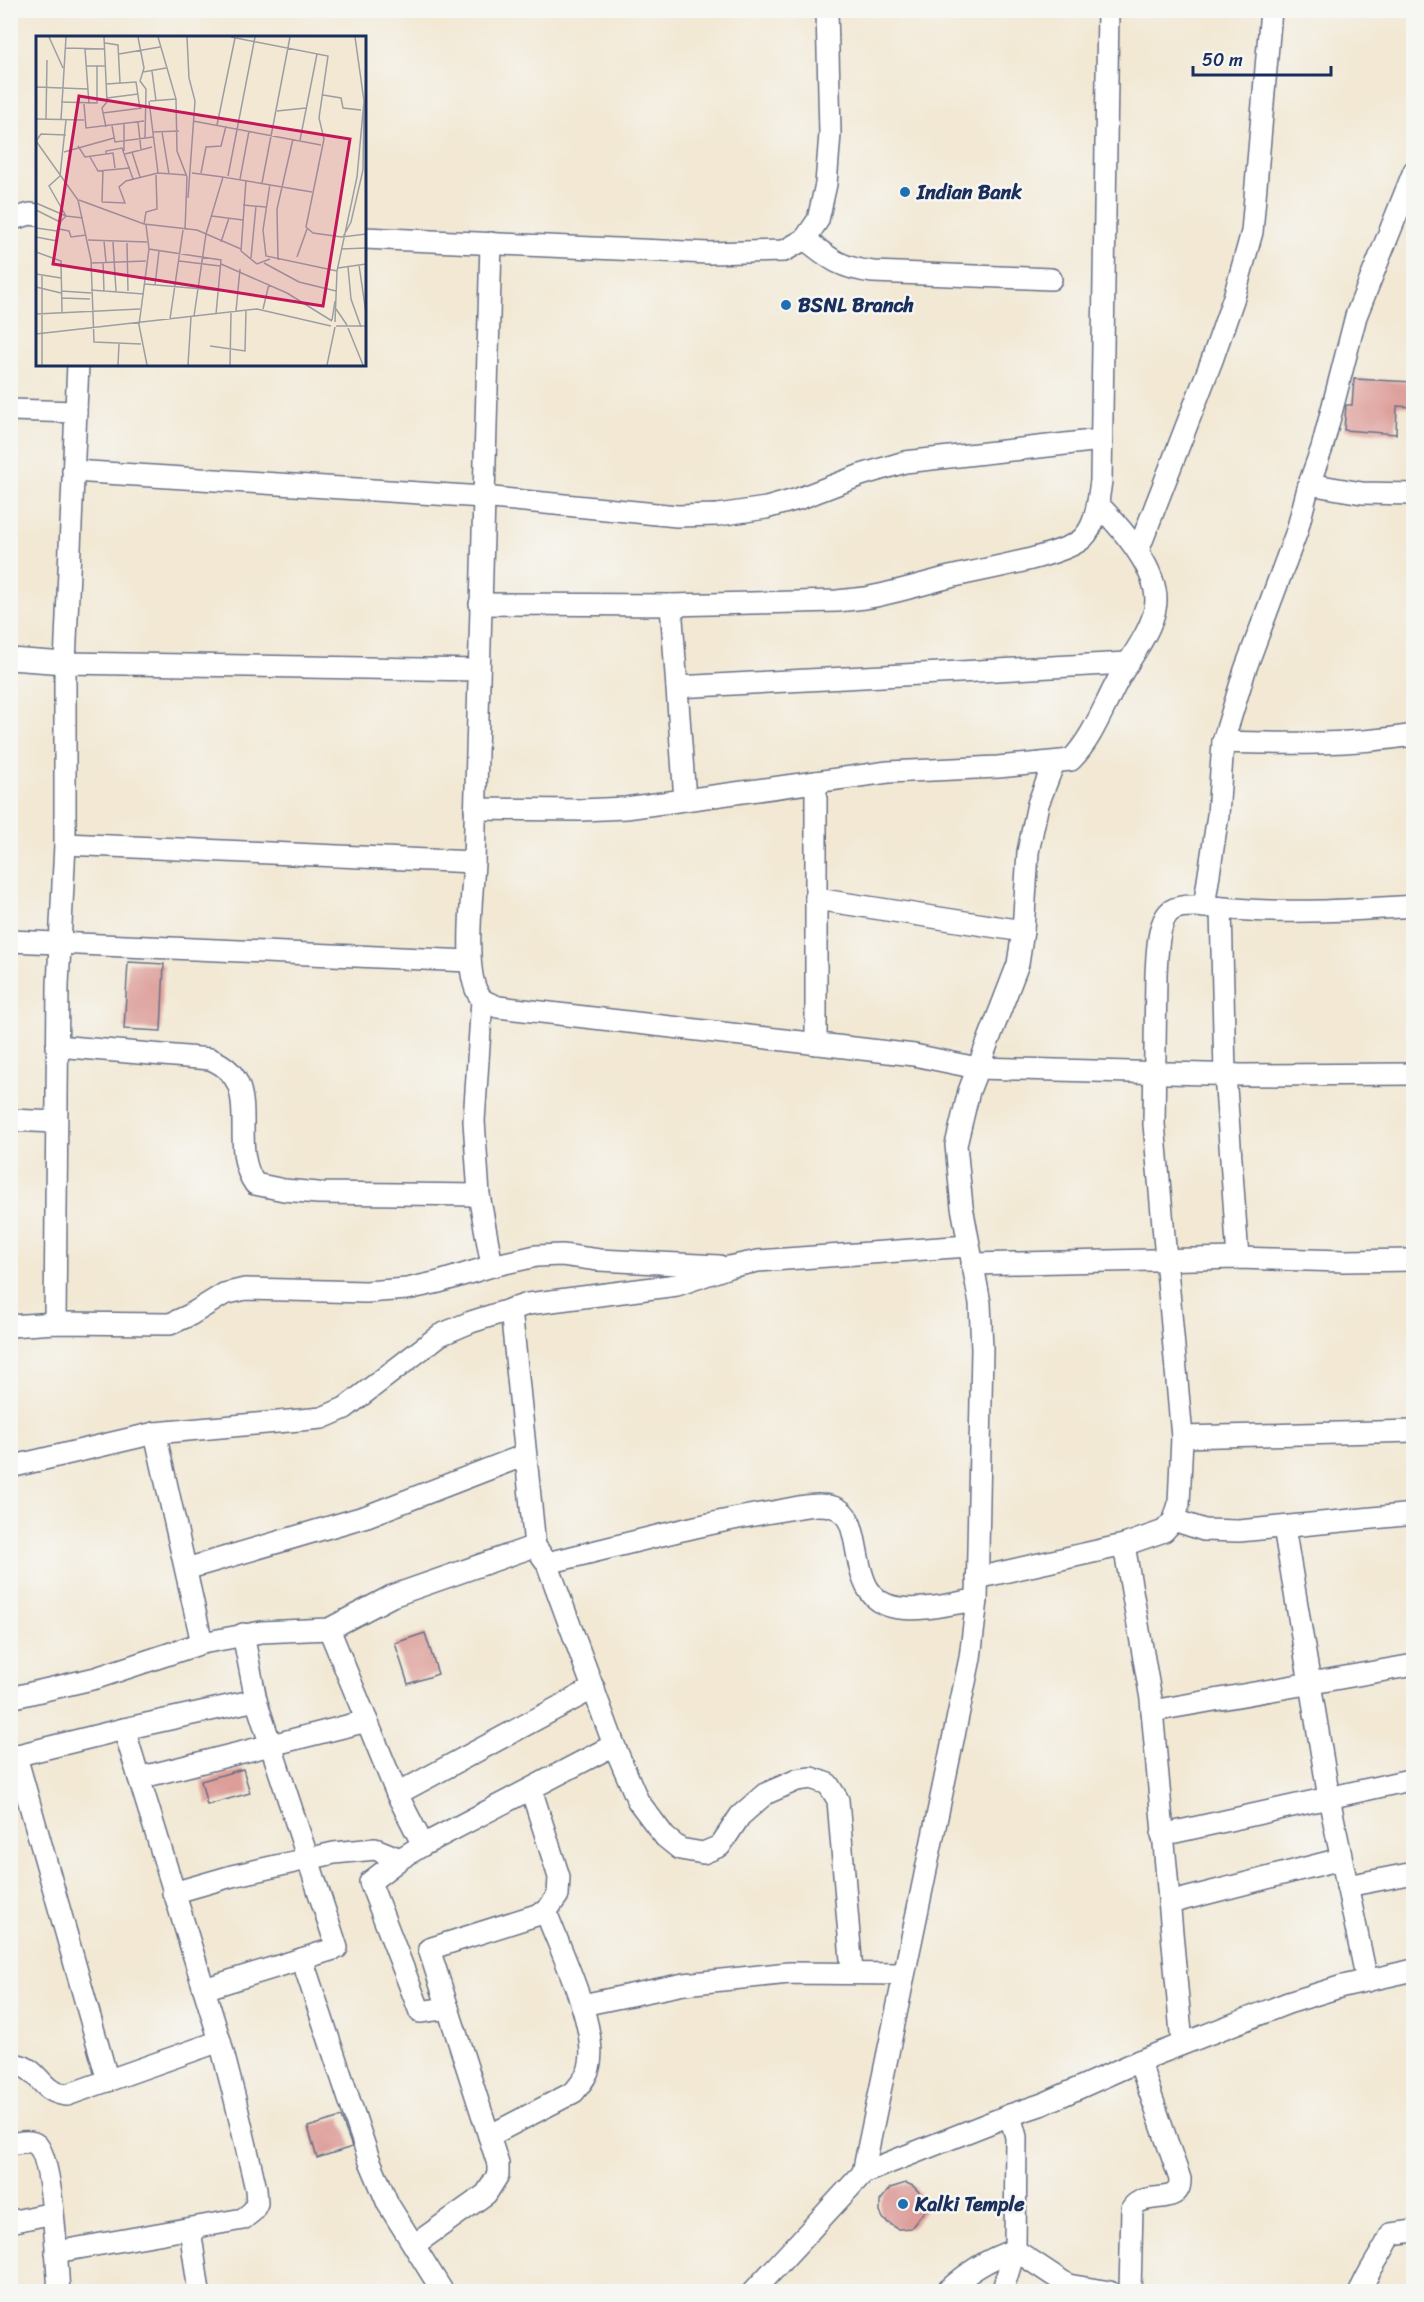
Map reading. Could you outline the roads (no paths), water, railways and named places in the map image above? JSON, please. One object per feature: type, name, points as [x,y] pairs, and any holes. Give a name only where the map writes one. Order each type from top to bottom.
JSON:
[{"type":"street","points":[[366,238],[731,253],[784,251],[806,239],[818,220],[826,184],[830,134],[827,10]]},
{"type":"street","points":[[480,604],[671,605],[837,601],[885,595],[1042,556],[1083,538],[1092,523],[1098,504],[1108,10]]},
{"type":"street","points":[[1138,551],[1212,360],[1234,297],[1252,232],[1271,10]]},
{"type":"street","points":[[1238,1258],[1213,907],[1223,742],[1249,660],[1297,531],[1309,484],[1322,448],[1356,316],[1413,171]]},
{"type":"street","points":[[10,220],[30,214],[36,215]]},
{"type":"street","points":[[806,239],[831,260],[854,270],[1051,279]]},
{"type":"street","points":[[491,243],[474,862],[469,961],[473,984],[482,999],[498,1007],[914,1055],[977,1068],[1226,1074],[1413,1074]]},
{"type":"street","points":[[55,1323],[57,1046],[65,844],[64,663],[78,366]]},
{"type":"street","points":[[10,410],[76,412]]},
{"type":"street","points":[[73,471],[483,497],[677,516],[718,515],[766,508],[798,499],[861,475],[905,462],[1101,440]]},
{"type":"street","points":[[1309,484],[1362,493],[1413,494]]},
{"type":"street","points":[[475,809],[626,808],[888,772],[1054,763],[1071,760],[1080,751],[1126,663],[1147,629],[1156,608],[1154,588],[1138,551],[1098,504]]},
{"type":"street","points":[[671,605],[685,800]]},
{"type":"street","points":[[10,659],[64,663],[479,670]]},
{"type":"street","points":[[677,687],[1126,663]]},
{"type":"street","points":[[1223,742],[1298,744],[1413,735]]},
{"type":"street","points":[[863,2173],[967,1669],[977,1600],[982,1349],[980,1303],[957,1175],[956,1145],[969,1091],[1018,964],[1023,931],[1028,852],[1038,804],[1054,763]]},
{"type":"street","points":[[816,782],[816,1044]]},
{"type":"street","points":[[65,844],[474,862]]},
{"type":"street","points":[[816,899],[1023,931]]},
{"type":"street","points":[[977,1578],[1124,1545],[1164,1531],[1174,1520],[1179,1504],[1182,1437],[1156,1147],[1154,1072],[1156,974],[1162,926],[1170,910],[1178,907],[1213,907],[1269,912],[1413,906]]},
{"type":"street","points":[[10,941],[469,961]]},
{"type":"street","points":[[482,999],[474,1121],[479,1195],[492,1266]]},
{"type":"street","points":[[57,1046],[210,1059],[224,1065],[234,1074],[239,1085],[243,1104],[244,1159],[248,1173],[255,1184],[285,1191],[318,1193],[479,1195]]},
{"type":"street","points":[[10,1120],[56,1122]]},
{"type":"street","points":[[10,1467],[155,1433],[322,1418],[345,1408],[440,1335],[471,1322],[545,1301],[677,1285],[729,1267],[758,1261],[970,1255],[1413,1260]]},
{"type":"street","points":[[10,1326],[55,1323],[170,1324],[224,1294],[245,1289],[366,1292],[407,1289],[536,1256],[729,1267]]},
{"type":"street","points":[[511,1310],[525,1455],[541,1554],[614,1745],[638,1801],[665,1837],[680,1849],[703,1853],[720,1846],[740,1816],[765,1794],[804,1779],[811,1778],[828,1784],[838,1800],[852,1972]]},
{"type":"street","points":[[1182,1437],[1413,1431]]},
{"type":"street","points":[[155,1433],[202,1642]]},
{"type":"street","points":[[186,1569],[367,1516],[525,1455]]},
{"type":"street","points":[[10,1698],[96,1678],[202,1642],[243,1634],[329,1629],[392,1596],[541,1554],[744,1516],[812,1506],[833,1507],[844,1513],[853,1532],[864,1583],[877,1600],[899,1608],[977,1600]]},
{"type":"street","points":[[1174,1520],[1204,1530],[1219,1531],[1413,1514]]},
{"type":"street","points":[[1284,1527],[1308,1684],[1367,1981]]},
{"type":"street","points":[[1124,1545],[1152,1711],[1182,2043]]},
{"type":"street","points":[[329,1629],[397,1794],[423,1845]]},
{"type":"street","points":[[204,1989],[337,1948],[256,1700],[243,1634]]},
{"type":"street","points":[[1152,1711],[1413,1665]]},
{"type":"street","points":[[397,1794],[594,1688]]},
{"type":"street","points":[[108,2081],[17,1784],[13,1756],[256,1700]]},
{"type":"street","points":[[139,1778],[367,1720]]},
{"type":"street","points":[[56,2252],[243,2219],[253,2211],[258,2203],[220,2041],[124,1729]]},
{"type":"street","points":[[448,2008],[420,2012],[370,1882],[423,1845],[614,1745]]},
{"type":"street","points":[[1162,1835],[1413,1779]]},
{"type":"street","points":[[414,2245],[486,2194],[498,2175],[498,2164],[429,1949],[546,1912],[558,1894],[559,1877],[531,1789]]},
{"type":"street","points":[[173,1893],[309,1857],[375,1849],[400,1859]]},
{"type":"street","points":[[1168,1903],[1341,1859]]},
{"type":"street","points":[[1347,1886],[1413,1874]]},
{"type":"street","points":[[489,2136],[574,2092],[583,2081],[589,2068],[592,2046],[589,2025],[546,1912]]},
{"type":"street","points":[[302,1959],[369,2159],[388,2204],[443,2292]]},
{"type":"street","points":[[753,2292],[863,2173],[1043,2104],[1182,2043],[1288,2003],[1413,1970]]},
{"type":"street","points":[[582,2006],[684,1984],[789,1973],[903,1974]]},
{"type":"street","points":[[10,2064],[22,2064],[34,2072],[54,2093],[67,2095],[220,2041]]},
{"type":"street","points":[[1130,2292],[1132,2208],[1141,2199],[1170,2196],[1180,2187],[1180,2179],[1139,2061]]},
{"type":"street","points":[[1002,2292],[1015,2250],[1016,2137],[1010,2115]]},
{"type":"street","points":[[10,2144],[27,2142],[35,2144],[42,2150],[48,2175],[59,2292]]},
{"type":"street","points":[[10,2222],[52,2213]]},
{"type":"street","points":[[190,2229],[199,2292]]},
{"type":"street","points":[[1360,2292],[1367,2273],[1383,2253],[1391,2234],[1413,2231]]},
{"type":"street","points":[[1015,2250],[1068,2288],[1110,2292]]},
{"type":"street","points":[[946,2292],[975,2267],[1015,2250]]},
{"type":"place","name":"Indian Bank","points":[[905,192]]},
{"type":"place","name":"BSNL Branch","points":[[786,305]]},
{"type":"place","name":"Kalki Temple","points":[[903,2204]]}]
